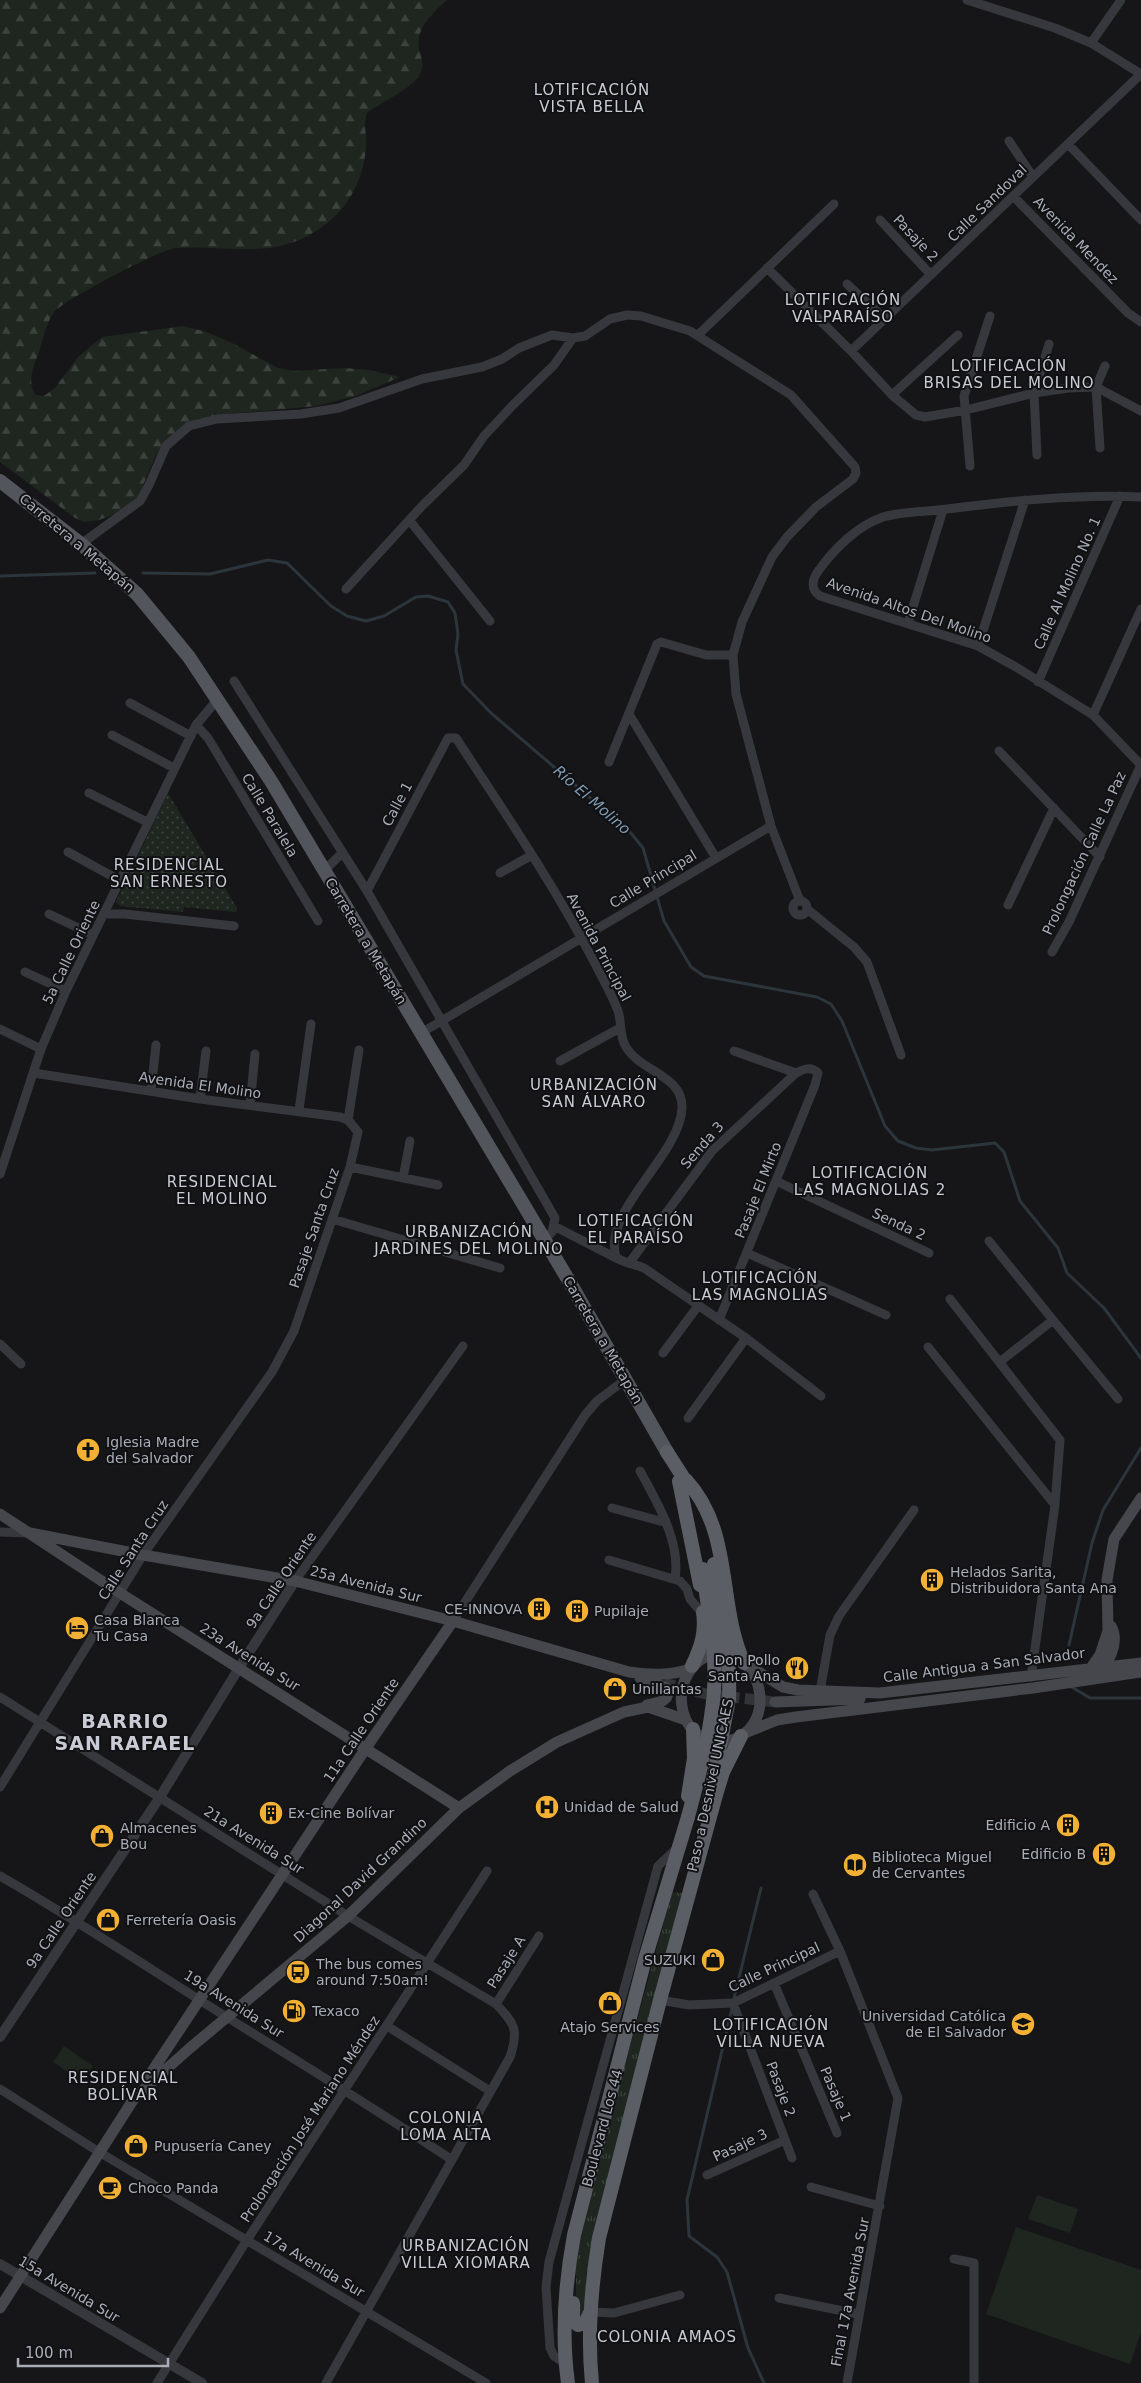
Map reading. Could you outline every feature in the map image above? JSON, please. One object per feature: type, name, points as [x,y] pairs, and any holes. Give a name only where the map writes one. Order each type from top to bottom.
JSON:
[{"type":"highway","name":"Paso a Desnivel UNICAES","points":[[667,1452],[682,1480],[708,1566],[729,1661],[730,1683],[729,1699],[709,1803],[685,1907]]},
{"type":"highway","points":[[682,1480],[702,1504],[712,1526],[722,1557],[735,1637],[746,1664]]},
{"type":"highway","points":[[682,1480],[703,1614],[703,1640],[691,1668]]},
{"type":"highway","name":"Paso a Desnivel UNICAES","points":[[669,1878],[703,1760],[714,1689],[708,1566]]},
{"type":"highway","points":[[699,1583],[725,1578]]},
{"type":"highway","points":[[669,1878],[690,1784],[694,1749],[689,1725]]},
{"type":"highway","points":[[685,1907],[723,1772],[743,1735]]},
{"type":"highway","name":"Boulevard Los 44","points":[[568,2383],[564,2338],[569,2260],[643,1968],[669,1878]]},
{"type":"highway","name":"Boulevard Los 44","points":[[592,2383],[590,2312],[599,2238],[685,1907]]},
{"type":"highway","points":[[569,2260],[573,2275],[574,2322],[578,2325],[584,2325],[590,2312]]},
{"type":"highway","points":[[564,2338],[572,2331],[581,2336],[584,2371],[592,2383]]},
{"type":"main road","name":"Carretera a Metapán","points":[[0,481],[81,544],[137,594],[189,657],[271,781],[544,1239],[621,1381],[640,1403],[667,1452]]},
{"type":"main road","points":[[1091,1668],[1104,1646],[1108,1616],[1107,1580],[1114,1539],[1141,1498]]},
{"type":"main road","name":"23a Avenida Sur","points":[[0,1514],[120,1593],[459,1808]]},
{"type":"main road","name":"25a Avenida Sur","points":[[30,1533],[143,1555],[295,1581],[453,1621],[624,1671],[670,1675],[691,1668]]},
{"type":"main road","points":[[1097,1679],[1106,1666],[1114,1643],[1114,1631],[1108,1616]]},
{"type":"main road","name":"11a Calle Oriente","points":[[135,2097],[284,1875],[366,1748],[453,1621]]},
{"type":"main road","points":[[716,1653],[729,1655],[746,1664],[757,1679],[760,1696],[756,1715],[743,1735],[728,1740],[716,1741],[689,1725],[682,1712],[681,1697],[684,1681],[691,1668],[702,1658],[716,1653]]},
{"type":"main road","name":"Calle Antigua a San Salvador","points":[[746,1664],[783,1687],[880,1694],[1031,1677],[1141,1662]]},
{"type":"main road","points":[[624,1671],[664,1683]]},
{"type":"main road","points":[[624,1671],[665,1687],[667,1691],[667,1696],[660,1703],[624,1712]]},
{"type":"main road","name":"Calle Antigua a San Salvador","points":[[743,1735],[777,1720],[1141,1672]]},
{"type":"main road","points":[[776,1702],[866,1698],[880,1694]]},
{"type":"main road","name":"Diagonal David Grandino","points":[[99,2152],[135,2097],[348,1916],[459,1808],[510,1771],[557,1742],[624,1712],[648,1707],[689,1725]]},
{"type":"main road","points":[[0,2308],[99,2152]]},
{"type":"street","points":[[966,0],[1055,28],[1091,43],[1141,74]]},
{"type":"street","points":[[1091,43],[1121,0]]},
{"type":"street","name":"Calle Sandoval","points":[[852,351],[1141,74]]},
{"type":"street","points":[[1010,141],[1033,177]]},
{"type":"street","points":[[1068,144],[1141,220]]},
{"type":"street","name":"Avenida Mendez","points":[[1013,196],[1128,313],[1141,322]]},
{"type":"street","points":[[698,335],[834,204]]},
{"type":"street","name":"Pasaje 2","points":[[880,220],[931,275]]},
{"type":"street","points":[[768,268],[852,351],[892,395],[916,415],[925,417],[966,410],[1034,393],[1068,388],[1096,387],[1141,411]]},
{"type":"street","points":[[846,284],[885,319]]},
{"type":"street","points":[[81,544],[140,501],[166,446],[189,426],[217,419],[300,414],[339,408],[422,379],[482,367],[502,359],[519,348],[552,336],[573,338],[586,336],[610,319],[627,315],[679,326],[698,335],[791,395],[855,467],[856,473],[853,479],[816,507],[786,537],[772,557],[742,622],[733,655],[736,694],[771,826],[800,901],[805,903],[807,909],[854,947],[867,962],[901,1055]]},
{"type":"street","points":[[970,466],[964,396],[990,316]]},
{"type":"street","points":[[892,395],[958,335]]},
{"type":"street","points":[[346,589],[422,506],[464,465],[484,436],[562,356],[573,338]]},
{"type":"street","points":[[1037,455],[1034,393],[1049,344]]},
{"type":"street","points":[[1100,448],[1096,387],[1105,366]]},
{"type":"street","points":[[908,623],[944,510],[1024,500],[1120,496],[1141,497]]},
{"type":"street","name":"Calle Al Molino No. 1","points":[[1038,682],[1120,496]]},
{"type":"street","points":[[978,646],[1024,500]]},
{"type":"street","name":"Avenida Altos Del Molino","points":[[944,510],[902,513],[867,524],[854,533],[820,568],[815,575],[812,586],[815,592],[820,596],[978,646],[1003,659],[1093,715],[1141,765]]},
{"type":"street","points":[[410,521],[490,621]]},
{"type":"street","points":[[1093,715],[1141,609]]},
{"type":"street","points":[[609,762],[659,643],[706,655],[733,655]]},
{"type":"street","points":[[234,681],[367,891],[555,1218],[554,1226],[544,1239]]},
{"type":"street","name":"5a Calle Oriente","points":[[0,1174],[41,1049],[66,991],[196,725],[217,700]]},
{"type":"street","points":[[130,703],[191,736]]},
{"type":"street","points":[[629,714],[716,858]]},
{"type":"street","name":"Calle Paralela","points":[[196,725],[208,738],[318,921]]},
{"type":"street","points":[[112,735],[174,768]]},
{"type":"street","name":"Calle 1","points":[[367,891],[448,738],[456,738]]},
{"type":"street","name":"Avenida Principal","points":[[456,738],[532,855],[581,938],[614,1000],[624,1042],[630,1052],[676,1087],[680,1094],[682,1110],[674,1134],[620,1221],[615,1236],[614,1250],[617,1258]]},
{"type":"street","points":[[999,751],[1100,857]]},
{"type":"street","name":"Prolongación Calle La Paz","points":[[1052,952],[1069,922],[1100,857],[1141,765]]},
{"type":"street","points":[[89,793],[147,822]]},
{"type":"street","points":[[1008,905],[1054,808]]},
{"type":"street","name":"Calle Principal","points":[[421,1033],[771,826]]},
{"type":"street","points":[[68,852],[119,880]]},
{"type":"street","points":[[324,871],[342,853]]},
{"type":"street","points":[[500,873],[532,855]]},
{"type":"street","points":[[800,901],[793,907],[795,913],[800,915],[807,909]]},
{"type":"street","points":[[49,914],[93,936]]},
{"type":"street","points":[[105,914],[125,914],[234,926]]},
{"type":"street","points":[[25,972],[66,991]]},
{"type":"street","points":[[299,1110],[311,1024]]},
{"type":"street","points":[[560,1061],[620,1028]]},
{"type":"street","points":[[0,1029],[41,1049]]},
{"type":"street","points":[[152,1091],[156,1045]]},
{"type":"street","points":[[348,1120],[359,1050]]},
{"type":"street","points":[[734,1050],[796,1073]]},
{"type":"street","points":[[200,1099],[206,1052]]},
{"type":"street","points":[[250,1105],[255,1054]]},
{"type":"street","name":"Pasaje El Mirto","points":[[719,1320],[817,1080],[818,1073],[809,1068],[796,1073]]},
{"type":"street","name":"Senda 3","points":[[630,1262],[712,1151],[796,1073]]},
{"type":"street","name":"Avenida El Molino","points":[[34,1074],[200,1099],[299,1110],[348,1120]]},
{"type":"street","name":"Pasaje Santa Cruz","points":[[294,1331],[350,1167],[358,1132],[348,1120]]},
{"type":"street","points":[[403,1178],[410,1141]]},
{"type":"street","points":[[350,1167],[438,1185]]},
{"type":"street","name":"Senda 2","points":[[776,1181],[929,1253]]},
{"type":"street","points":[[332,1219],[500,1268]]},
{"type":"street","points":[[554,1226],[617,1258],[644,1268],[746,1338],[821,1396]]},
{"type":"street","points":[[989,1241],[1118,1399]]},
{"type":"street","points":[[747,1253],[886,1314]]},
{"type":"street","points":[[950,1299],[1060,1440],[1055,1506],[1031,1677]]},
{"type":"street","points":[[663,1352],[698,1306]]},
{"type":"street","points":[[1001,1362],[1053,1320]]},
{"type":"street","name":"Calle Santa Cruz","points":[[0,1787],[143,1555],[272,1372],[294,1331]]},
{"type":"street","points":[[688,1418],[746,1338]]},
{"type":"street","points":[[0,1344],[21,1364]]},
{"type":"street","name":"9a Calle Oriente","points":[[0,2037],[160,1797],[295,1581],[463,1346]]},
{"type":"street","points":[[928,1347],[1055,1506]]},
{"type":"street","name":"11a Calle Oriente","points":[[453,1621],[585,1415],[597,1401],[621,1381]]},
{"type":"street","points":[[640,1471],[664,1522],[676,1561],[675,1578]]},
{"type":"street","points":[[612,1508],[664,1522]]},
{"type":"street","points":[[820,1691],[830,1635],[836,1622],[914,1510]]},
{"type":"street","points":[[0,1532],[30,1533]]},
{"type":"street","points":[[609,1560],[675,1578],[683,1584],[690,1599],[703,1614]]},
{"type":"street","name":"21a Avenida Sur","points":[[0,1697],[348,1916],[496,2004],[510,2020],[516,2034],[510,2057],[326,2383]]},
{"type":"street","points":[[566,2364],[554,2356],[550,2348],[546,2287],[549,2262],[658,1866],[674,1851]]},
{"type":"street","name":"Prolongación José Mariano Méndez","points":[[157,2383],[247,2240],[388,2026],[486,1871]]},
{"type":"street","name":"19a Avenida Sur","points":[[0,1876],[78,1921],[227,2017],[346,2089],[452,2160]]},
{"type":"street","name":"Final 17a Avenida Sur","points":[[813,1894],[840,1952],[898,2098],[847,2383]]},
{"type":"street","name":"Pasaje A","points":[[496,2004],[538,1936]]},
{"type":"street","name":"Calle Principal","points":[[660,2000],[689,2005],[733,2003],[840,1952]]},
{"type":"street","name":"Pasaje 1","points":[[774,1982],[837,2133]]},
{"type":"street","name":"Pasaje 2","points":[[733,2003],[792,2158]]},
{"type":"street","points":[[388,2026],[490,2091]]},
{"type":"street","name":"17a Avenida Sur","points":[[0,2089],[99,2152],[486,2383]]},
{"type":"street","name":"Pasaje 3","points":[[707,2176],[785,2140]]},
{"type":"street","points":[[811,2188],[880,2206]]},
{"type":"street","points":[[954,2259],[974,2263],[974,2383]]},
{"type":"street","name":"15a Avenida Sur","points":[[0,2264],[202,2383]]},
{"type":"street","points":[[590,2312],[614,2313],[680,2295]]},
{"type":"street","points":[[780,2298],[858,2314]]},
{"type":"green space","points":[[0,0],[447,0],[427,21],[420,34],[419,49],[422,64],[420,74],[411,85],[367,113],[365,121],[365,159],[358,182],[347,202],[331,220],[304,238],[286,244],[251,249],[176,248],[152,256],[115,275],[78,295],[56,310],[46,330],[33,368],[31,380],[36,395],[44,396],[55,388],[78,357],[102,337],[183,326],[207,332],[234,344],[278,368],[293,371],[344,368],[369,370],[400,377],[356,396],[316,406],[228,414],[198,419],[182,426],[156,455],[137,499],[123,511],[99,520],[84,522],[75,518],[0,462]]},
{"type":"green space","points":[[168,793],[237,908],[236,912],[184,907],[183,912],[120,906],[116,902]]},
{"type":"green space","points":[[672,1892],[682,1893],[608,2188],[582,2318],[576,2316],[576,2276],[573,2265],[586,2208]]},
{"type":"green space","points":[[64,2046],[93,2066],[82,2082],[53,2062]]},
{"type":"green space","points":[[1037,2195],[1078,2209],[1070,2233],[1028,2219]]},
{"type":"green space","points":[[1016,2227],[1141,2270],[1141,2332],[1130,2364],[986,2314]]},
{"type":"waterway","name":"Río El Molino","points":[[143,573],[210,574],[268,560],[287,563],[331,606],[347,616],[366,621],[384,616],[416,597],[428,596],[448,602],[455,613],[458,634],[456,650],[463,684],[491,713],[630,832],[643,848],[664,921],[691,967],[704,976],[817,997],[831,1004],[842,1021],[885,1126],[898,1141],[916,1148],[932,1150],[995,1143],[1004,1152],[1020,1201],[1058,1248],[1067,1273],[1104,1308],[1141,1358]]},
{"type":"waterway","name":"Río El Molino","points":[[0,576],[95,573]]},
{"type":"waterway","name":"Río El Molino","points":[[1069,1645],[1092,1543],[1103,1510],[1141,1448]]},
{"type":"waterway","name":"Río El Molino","points":[[1070,1686],[1090,1698],[1141,1698]]},
{"type":"waterway","points":[[733,2002],[761,1888]]},
{"type":"waterway","points":[[732,2008],[687,2200],[689,2236],[717,2257],[727,2272],[748,2348],[764,2383]]},
{"type":"tunnel","points":[[664,1683],[706,1694],[775,1702]]},
{"type":"place","name":"Iglesia Madre del Salvador","points":[[88,1450]]},
{"type":"place","name":"Helados Sarita, Distribuidora Santa Ana","points":[[932,1580]]},
{"type":"place","name":"CE-INNOVA","points":[[539,1609]]},
{"type":"place","name":"Pupilaje","points":[[577,1611]]},
{"type":"place","name":"Casa Blanca Tu Casa","points":[[77,1628]]},
{"type":"place","name":"Don Pollo Santa Ana","points":[[797,1668]]},
{"type":"place","name":"Unillantas","points":[[615,1689]]},
{"type":"place","name":"Unidad de Salud","points":[[547,1807]]},
{"type":"place","name":"Ex-Cine Bolívar","points":[[271,1813]]},
{"type":"place","name":"Edificio A","points":[[1068,1825]]},
{"type":"place","name":"Almacenes Bou","points":[[102,1836]]},
{"type":"place","name":"Edificio B","points":[[1104,1854]]},
{"type":"place","name":"Biblioteca Miguel de Cervantes","points":[[855,1865]]},
{"type":"place","name":"Ferretería Oasis","points":[[108,1920]]},
{"type":"place","name":"SUZUKI","points":[[713,1960]]},
{"type":"place","name":"The bus comes around 7:50am!","points":[[298,1972]]},
{"type":"place","name":"Atajo Services","points":[[610,2003]]},
{"type":"place","name":"Texaco","points":[[294,2011]]},
{"type":"place","name":"Universidad Católica de El Salvador","points":[[1023,2024]]},
{"type":"place","name":"Pupusería Caney","points":[[136,2146]]},
{"type":"place","name":"Choco Panda","points":[[110,2188]]},
{"type":"district","name":"LOTIFICACIÓN VISTA BELLA","points":[[592,98]]},
{"type":"district","name":"LOTIFICACIÓN VALPARAÍSO","points":[[843,308]]},
{"type":"district","name":"LOTIFICACIÓN BRISAS DEL MOLINO","points":[[1009,374]]},
{"type":"district","name":"RESIDENCIAL SAN ERNESTO","points":[[169,874]]},
{"type":"district","name":"URBANIZACIÓN SAN ÁLVARO","points":[[594,1094]]},
{"type":"district","name":"LOTIFICACIÓN LAS MAGNOLIAS 2","points":[[870,1182]]},
{"type":"district","name":"RESIDENCIAL EL MOLINO","points":[[222,1190]]},
{"type":"district","name":"LOTIFICACIÓN EL PARAÍSO","points":[[636,1230]]},
{"type":"district","name":"URBANIZACIÓN JARDINES DEL MOLINO","points":[[469,1240]]},
{"type":"district","name":"LOTIFICACIÓN LAS MAGNOLIAS","points":[[760,1286]]},
{"type":"district","name":"BARRIO SAN RAFAEL","points":[[125,1732]]},
{"type":"district","name":"LOTIFICACIÓN VILLA NUEVA","points":[[771,2034]]},
{"type":"district","name":"RESIDENCIAL BOLÍVAR","points":[[123,2086]]},
{"type":"district","name":"COLONIA LOMA ALTA","points":[[446,2126]]},
{"type":"district","name":"URBANIZACIÓN VILLA XIOMARA","points":[[466,2254]]},
{"type":"district","name":"COLONIA AMAOS","points":[[667,2337]]}]
